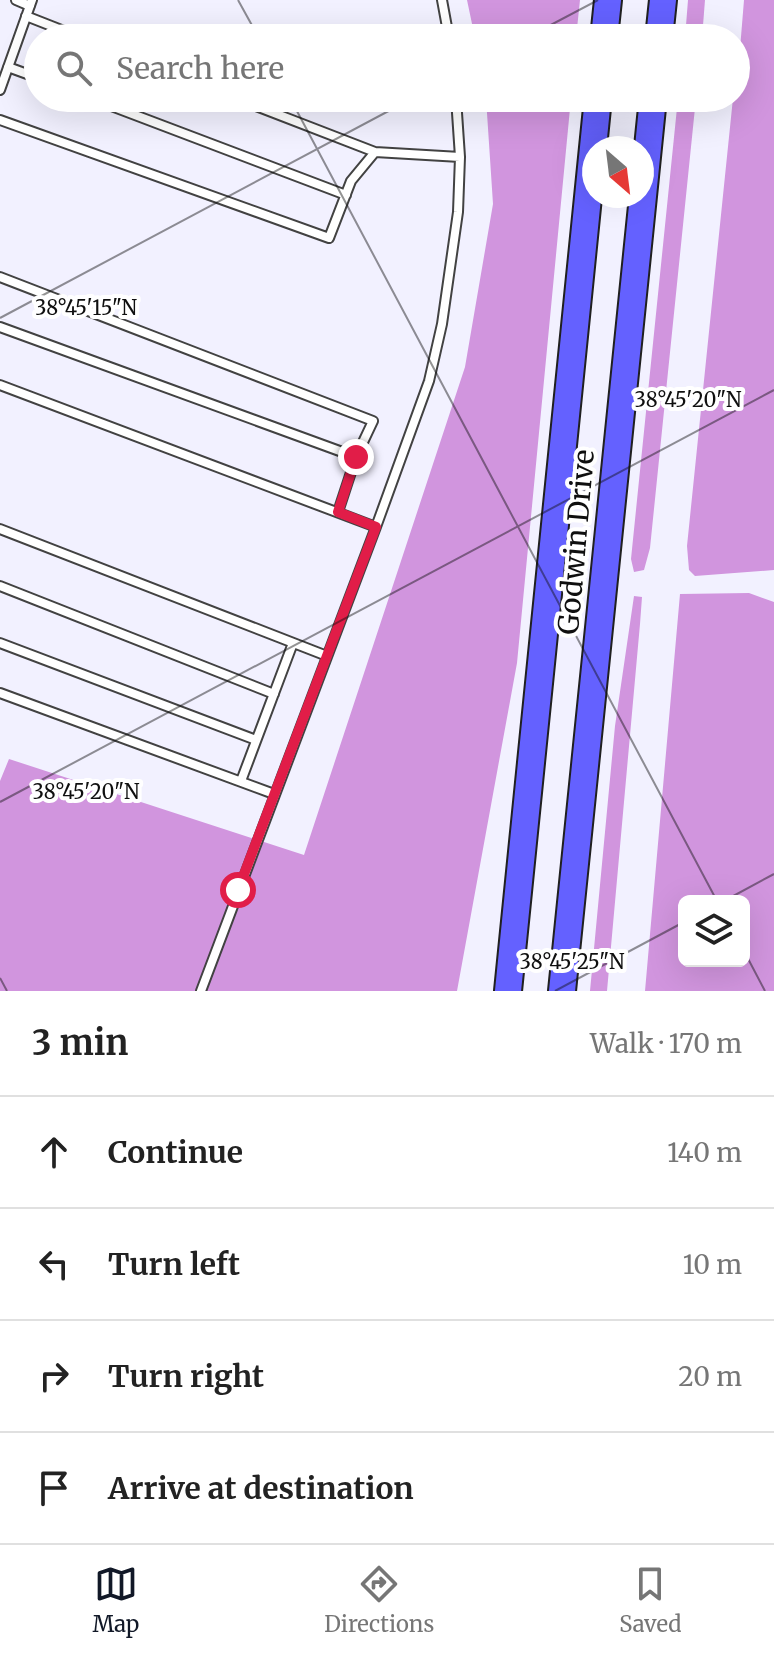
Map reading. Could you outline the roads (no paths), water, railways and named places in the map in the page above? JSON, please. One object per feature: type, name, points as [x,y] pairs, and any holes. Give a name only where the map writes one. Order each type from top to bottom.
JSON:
[{"type":"main road","points":[[605,24],[608,0]]},
{"type":"main road","points":[[660,24],[663,0]]},
{"type":"main road","name":"Godwin Drive","points":[[508,991],[597,112]]},
{"type":"main road","name":"Godwin Drive","points":[[562,991],[652,112]]},
{"type":"lane","points":[[0,90],[31,3],[16,0]]},
{"type":"lane","points":[[442,0],[446,24]]},
{"type":"lane","points":[[26,16],[46,24]]},
{"type":"lane","points":[[8,67],[24,73]]},
{"type":"lane","points":[[127,112],[346,195]]},
{"type":"lane","points":[[271,112],[375,152],[460,157]]},
{"type":"lane","points":[[201,991],[429,381],[442,324],[458,212],[460,157],[457,112]]},
{"type":"lane","points":[[0,120],[329,238],[351,181],[375,152]]},
{"type":"lane","points":[[0,277],[373,421],[356,457],[338,512]]},
{"type":"lane","points":[[0,327],[356,457]]},
{"type":"lane","points":[[0,385],[376,527]]},
{"type":"lane","points":[[0,529],[327,656]]},
{"type":"lane","points":[[0,586],[274,694]]},
{"type":"lane","points":[[0,643],[256,740]]},
{"type":"lane","points":[[241,781],[293,643]]},
{"type":"lane","points":[[0,693],[274,794]]}]
